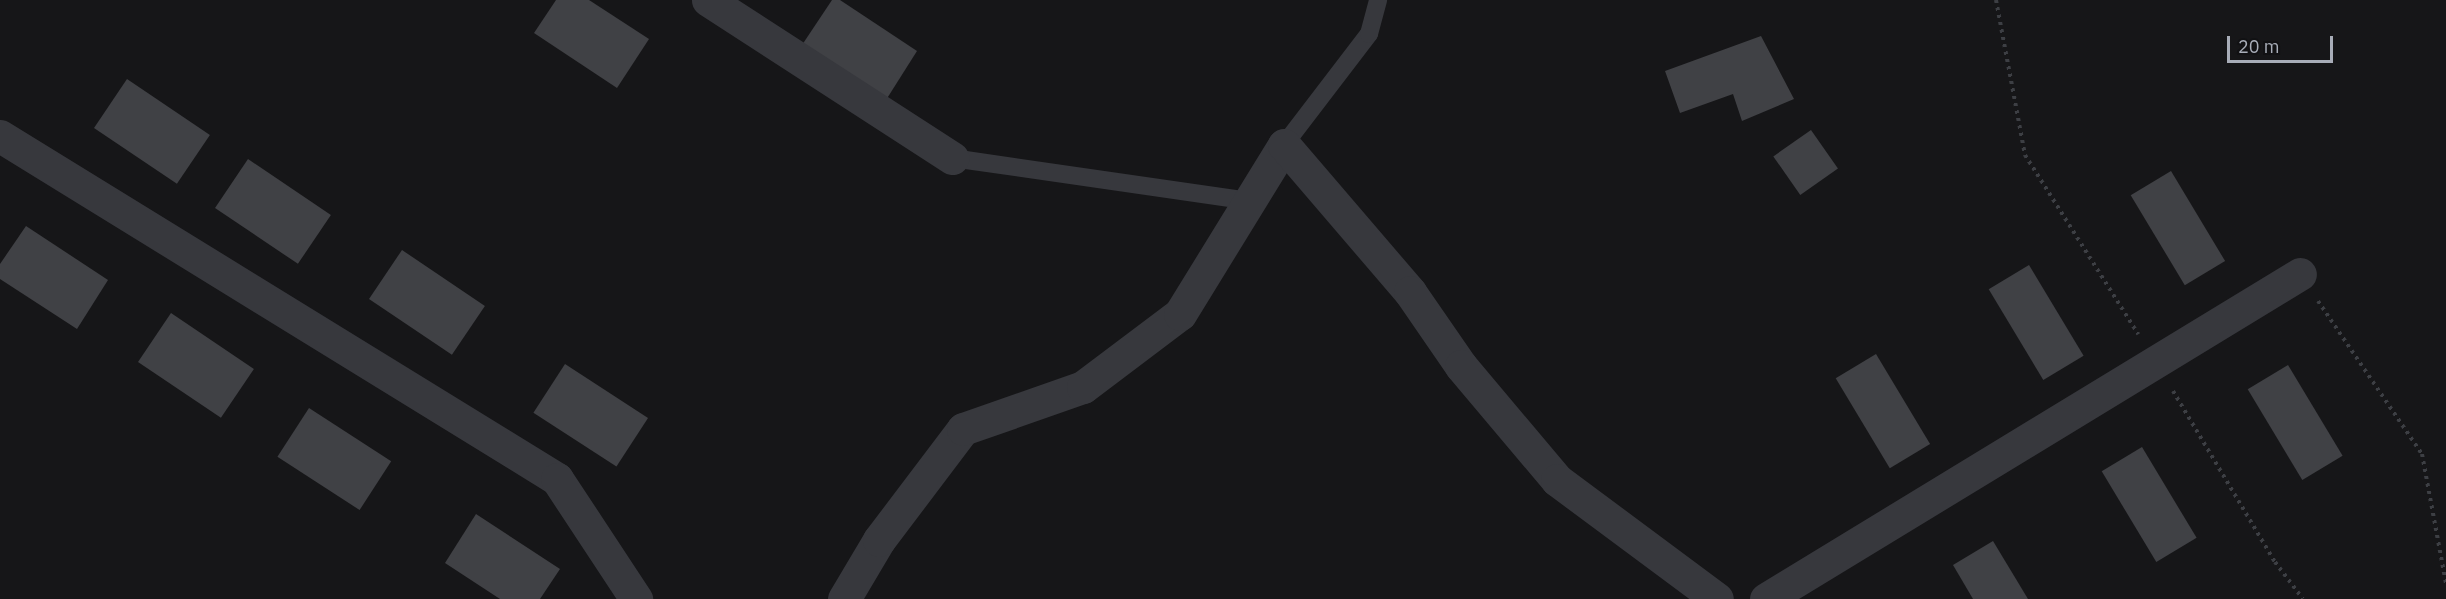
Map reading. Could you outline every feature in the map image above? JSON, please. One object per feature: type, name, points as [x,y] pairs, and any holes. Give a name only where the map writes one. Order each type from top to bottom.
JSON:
[{"type":"street","points":[[708,0],[952,158]]},
{"type":"street","points":[[0,136],[557,479],[636,599]]},
{"type":"street","points":[[843,599],[879,540],[963,429],[1083,387],[1180,314],[1284,146],[1410,292],[1461,366],[1557,480],[1717,599]]},
{"type":"street","points":[[1766,599],[2300,274]]},
{"type":"lane","points":[[1284,146],[1369,34],[1378,0]]},
{"type":"lane","points":[[952,158],[1249,201]]},
{"type":"path","points":[[1996,0],[2025,155],[2156,362],[2275,562],[2303,599]]},
{"type":"path","points":[[2300,274],[2422,454],[2446,584]]},
{"type":"building","points":[[556,0],[589,0],[649,39],[617,88],[534,33]]},
{"type":"building","points":[[832,0],[840,0],[917,51],[886,100],[802,45]]},
{"type":"building","points":[[1761,36],[1794,99],[1742,121],[1733,94],[1680,113],[1665,71]]},
{"type":"building","points":[[127,79],[210,135],[177,184],[94,128]]},
{"type":"building","points":[[1811,130],[1838,169],[1800,195],[1773,156]]},
{"type":"building","points":[[248,159],[331,215],[298,264],[215,208]]},
{"type":"building","points":[[2171,171],[2225,261],[2185,285],[2131,195]]},
{"type":"building","points":[[26,226],[108,280],[77,329],[0,279],[0,264]]},
{"type":"building","points":[[402,250],[485,306],[452,355],[369,299]]},
{"type":"building","points":[[2029,265],[2084,356],[2043,380],[1989,289]]},
{"type":"building","points":[[171,313],[254,369],[221,418],[138,362]]},
{"type":"building","points":[[1876,354],[1930,444],[1890,468],[1836,378]]},
{"type":"building","points":[[565,364],[648,418],[616,467],[533,413]]},
{"type":"building","points":[[2288,365],[2343,456],[2302,480],[2248,389]]},
{"type":"building","points":[[309,408],[391,461],[360,510],[277,457]]},
{"type":"building","points":[[2142,447],[2197,538],[2156,562],[2102,471]]},
{"type":"building","points":[[476,514],[560,569],[540,599],[500,599],[445,563]]},
{"type":"building","points":[[1993,541],[2028,599],[1973,599],[1953,565]]}]
